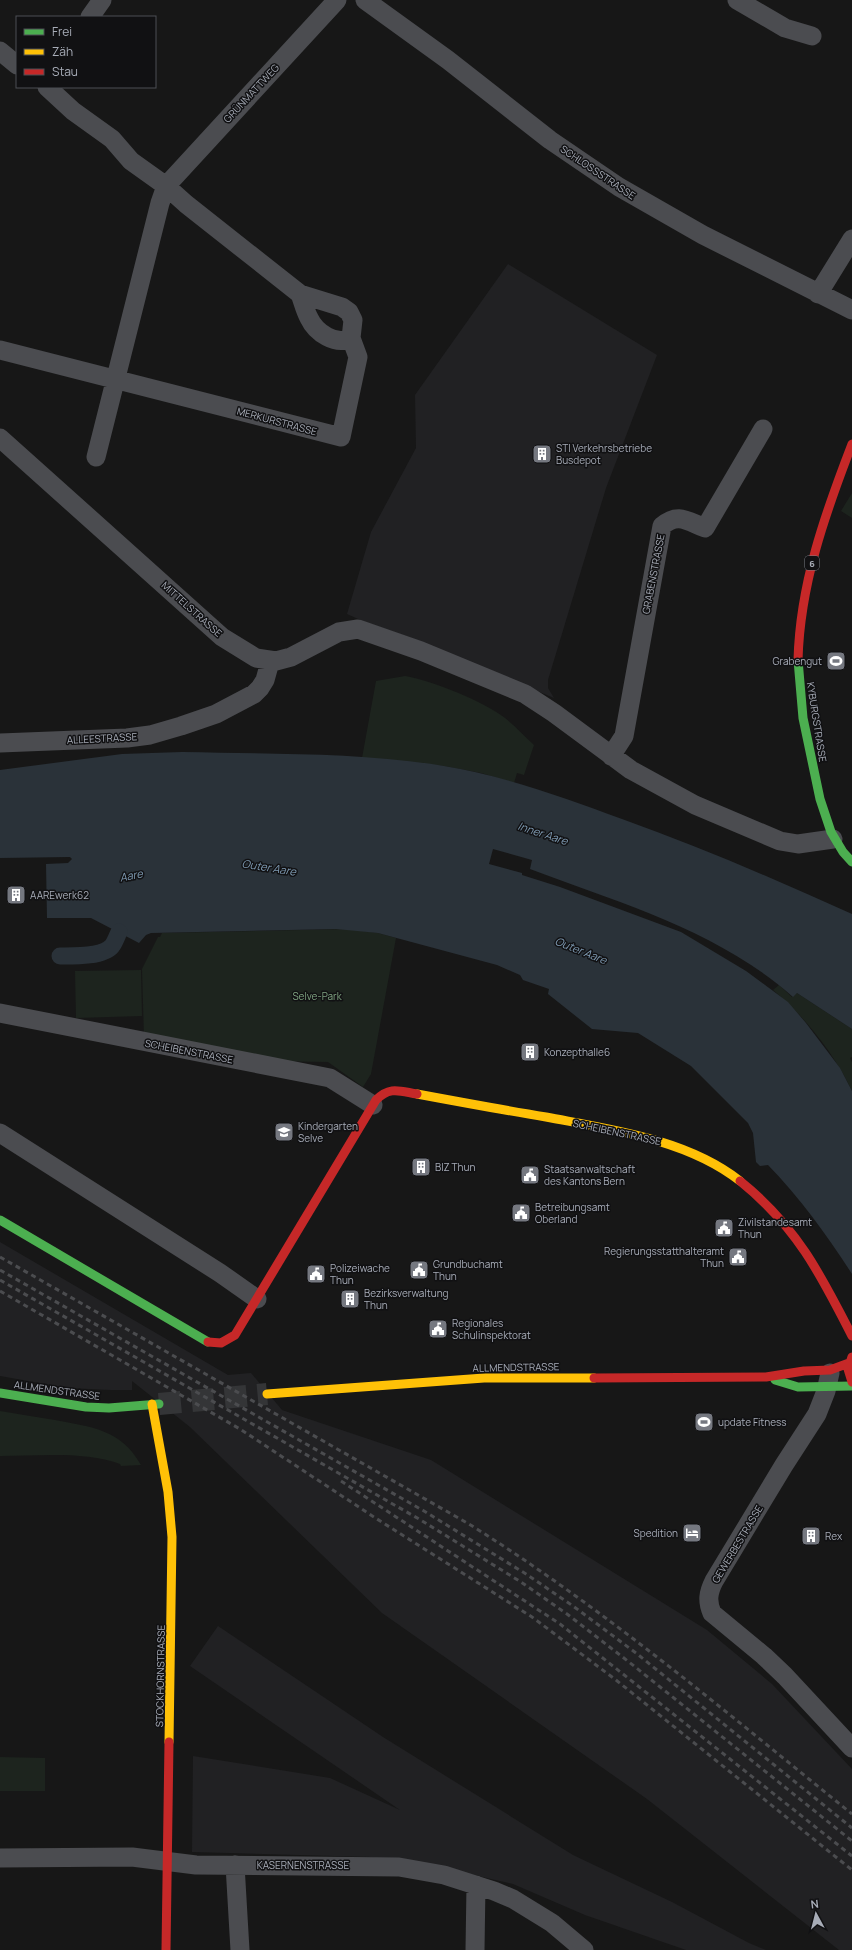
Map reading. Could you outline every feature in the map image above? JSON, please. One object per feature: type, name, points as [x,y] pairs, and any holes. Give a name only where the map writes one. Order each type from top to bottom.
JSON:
[{"type":"street","points":[[91,16],[102,0]]},
{"type":"street","name":"GRÜNMATTWEG","points":[[166,186],[337,0]]},
{"type":"street","name":"SCHLOSSSTRASSE","points":[[365,0],[448,60],[550,140],[619,187],[703,236],[852,310]]},
{"type":"street","points":[[737,0],[785,28],[812,36]]},
{"type":"street","points":[[0,51],[16,63]]},
{"type":"street","name":"MERKURSTRASSE","points":[[0,350],[341,437],[358,357],[351,338],[353,320],[349,312],[342,307],[300,294],[186,204],[166,186],[131,161],[112,139],[73,111],[48,88]]},
{"type":"street","points":[[96,457],[114,378],[160,203],[166,186]]},
{"type":"street","points":[[818,294],[852,239]]},
{"type":"street","points":[[300,294],[309,320],[325,336],[341,341],[351,338]]},
{"type":"street","name":"GRABENSTRASSE","points":[[611,756],[619,746],[624,736],[662,526],[670,519],[680,518],[705,528],[763,429]]},
{"type":"street","name":"MITTELSTRASSE","points":[[0,438],[222,637],[256,658],[270,662]]},
{"type":"street","name":"KYBURGSTRASSE","points":[[833,839],[825,819],[810,757],[804,722],[798,660],[803,606],[812,563],[821,532],[852,444]]},
{"type":"street","points":[[270,662],[291,657],[348,629],[358,629],[421,651],[525,694],[554,713],[611,756],[648,780],[689,802],[780,841],[798,844],[833,839]]},
{"type":"street","name":"ALLEESTRASSE","points":[[0,743],[127,738],[150,735],[181,726],[216,714],[250,696],[260,688],[270,662]]},
{"type":"street","name":"6","points":[[833,839],[852,862]]},
{"type":"street","name":"SCHEIBENSTRASSE","points":[[0,1013],[330,1078],[373,1105]]},
{"type":"street","name":"SCHEIBENSTRASSE","points":[[0,1220],[210,1343],[219,1344],[230,1340],[257,1299],[373,1105],[384,1092],[395,1090],[625,1132],[675,1146],[703,1158],[745,1184],[778,1215],[805,1252],[852,1336]]},
{"type":"street","points":[[0,1133],[220,1273],[257,1299]]},
{"type":"street","points":[[851,1360],[849,1375],[852,1382]]},
{"type":"street","name":"ALLMENDSTRASSE","points":[[766,1377],[798,1387],[829,1378],[851,1360]]},
{"type":"street","name":"ALLMENDSTRASSE","points":[[267,1394],[477,1378],[766,1377],[804,1371],[852,1386]]},
{"type":"street","name":"GEWERBESTRASSE","points":[[829,1378],[817,1414],[784,1465],[714,1582],[709,1593],[708,1604],[712,1613],[774,1666],[852,1748]]},
{"type":"street","name":"ALLMENDSTRASSE","points":[[0,1393],[86,1407],[109,1408],[155,1404]]},
{"type":"street","name":"STOCKHORNSTRASSE","points":[[155,1404],[168,1492],[172,1537],[166,1950]]},
{"type":"street","name":"KASERNENSTRASSE","points":[[0,1858],[136,1858],[167,1862],[235,1865],[399,1867],[444,1876],[476,1885],[506,1897],[552,1923],[584,1950]]},
{"type":"street","points":[[235,1865],[240,1950]]},
{"type":"street","points":[[476,1885],[476,1950]]},
{"type":"shaded area","points":[[508,264],[657,355],[606,488],[548,680],[548,688],[554,698],[409,637],[365,622],[347,614],[371,532],[416,448],[415,395]]},
{"type":"shaded area","points":[[0,1242],[228,1375],[251,1373],[282,1410],[431,1460],[707,1630],[772,1684],[852,1769],[852,1950],[839,1950],[647,1799],[382,1613],[190,1427],[132,1381],[132,1390],[111,1390],[68,1388],[0,1376]]},
{"type":"shaded area","points":[[218,1626],[383,1737],[573,1855],[672,1902],[749,1943],[766,1950],[686,1950],[585,1915],[513,1884],[442,1868],[370,1857],[192,1852],[193,1756],[330,1778],[400,1810],[190,1666]]},
{"type":"green space","points":[[852,493],[852,518],[841,511]]},
{"type":"green space","points":[[405,676],[429,682],[457,692],[484,705],[505,718],[534,745],[524,775],[517,773],[514,783],[481,773],[444,766],[362,758],[376,681]]},
{"type":"green space","name":"Selve-Park","points":[[347,929],[378,933],[396,938],[371,1074],[363,1087],[328,1062],[264,1061],[144,1037],[142,969],[158,937],[160,937],[162,933]]},
{"type":"green space","points":[[141,970],[142,1016],[76,1018],[75,971]]},
{"type":"green space","points":[[779,985],[792,997],[797,993],[852,1029],[852,1057],[850,1058],[852,1062],[852,1091],[837,1063],[818,1036],[773,990]]},
{"type":"green space","points":[[0,1411],[81,1425],[104,1432],[124,1444],[133,1453],[141,1465],[121,1466],[120,1464],[107,1460],[77,1456],[0,1456]]},
{"type":"green space","points":[[0,1757],[45,1758],[45,1791],[0,1791]]},
{"type":"water","points":[[182,752],[314,754],[380,758],[412,761],[467,770],[557,796],[651,830],[738,864],[852,914],[852,1029],[797,993],[793,997],[764,974],[733,954],[701,936],[668,921],[530,869],[532,860],[493,849],[489,864],[522,873],[522,875],[560,887],[681,932],[746,971],[788,1002],[840,1068],[852,1091],[852,1274],[823,1231],[791,1190],[768,1165],[760,1166],[756,1162],[753,1133],[748,1123],[691,1066],[638,1033],[592,1029],[548,994],[549,989],[523,980],[520,975],[497,965],[378,933],[336,929],[151,933],[146,935],[139,943],[91,918],[47,918],[46,864],[68,863],[72,859],[70,857],[0,858],[0,770],[122,754]]},
{"type":"waterway","points":[[60,956],[88,955],[108,950],[112,946],[119,932]]},
{"type":"tunnel","points":[[159,1404],[267,1394]]},
{"type":"railway","points":[[0,1257],[469,1524],[569,1591],[617,1626],[712,1700],[852,1814]]},
{"type":"railway","points":[[0,1270],[424,1511],[526,1574],[573,1606],[636,1653],[852,1828]]},
{"type":"railway","points":[[0,1280],[419,1519],[521,1582],[567,1614],[629,1662],[852,1841]]},
{"type":"railway","points":[[0,1291],[240,1429],[377,1519],[532,1617],[616,1680],[852,1870]]},
{"type":"railway","points":[[341,1481],[560,1624],[852,1856]]},
{"type":"traffic: fast","points":[[798,660],[803,718],[820,799],[831,832],[843,852],[852,862]]},
{"type":"traffic: fast","points":[[0,1220],[208,1342]]},
{"type":"traffic: fast","points":[[775,1380],[798,1387],[852,1386]]},
{"type":"traffic: fast","points":[[0,1393],[86,1407],[109,1408],[159,1404]]},
{"type":"traffic: slow","points":[[417,1094],[595,1126],[647,1138],[672,1145],[696,1155],[719,1167],[740,1181]]},
{"type":"traffic: slow","points":[[267,1394],[484,1378],[594,1378]]},
{"type":"traffic: slow","points":[[152,1404],[168,1492],[172,1537],[169,1742]]},
{"type":"traffic: jam","points":[[798,660],[803,604],[809,577],[832,497],[852,444]]},
{"type":"traffic: jam","points":[[208,1342],[221,1343],[235,1335],[376,1100],[390,1091],[417,1094]]},
{"type":"traffic: jam","points":[[740,1181],[760,1198],[792,1233],[817,1271],[852,1336]]},
{"type":"traffic: jam","points":[[852,1357],[848,1369],[852,1382]]},
{"type":"traffic: jam","points":[[594,1378],[766,1377],[804,1371],[830,1370],[849,1363]]},
{"type":"traffic: jam","points":[[166,1950],[169,1742]]},
{"type":"place","name":"STI Verkehrsbetriebe Busdepot","points":[[542,454]]},
{"type":"place","name":"Grabengut","points":[[836,661]]},
{"type":"place","name":"AAREwerk62","points":[[16,895]]},
{"type":"place","name":"Konzepthalle6","points":[[530,1052]]},
{"type":"place","name":"Kindergarten Selve","points":[[284,1132]]},
{"type":"place","name":"BIZ Thun","points":[[421,1167]]},
{"type":"place","name":"Staatsanwaltschaft des Kantons Bern","points":[[530,1175]]},
{"type":"place","name":"Betreibungsamt Oberland","points":[[521,1213]]},
{"type":"place","name":"Zivilstandesamt Thun","points":[[724,1228]]},
{"type":"place","name":"Regierungsstatthalteramt Thun","points":[[738,1257]]},
{"type":"place","name":"Grundbuchamt Thun","points":[[419,1270]]},
{"type":"place","name":"Polizeiwache Thun","points":[[316,1274]]},
{"type":"place","name":"Bezirksverwaltung Thun","points":[[350,1299]]},
{"type":"place","name":"Regionales Schulinspektorat","points":[[438,1329]]},
{"type":"place","name":"update Fitness","points":[[704,1422]]},
{"type":"place","name":"Spedition","points":[[692,1533]]},
{"type":"place","name":"Rex","points":[[811,1536]]},
{"type":"water label","name":"Inner Aare","points":[[543,833]]},
{"type":"water label","name":"Outer Aare","points":[[269,867]]},
{"type":"water label","name":"Aare","points":[[131,875]]},
{"type":"water label","name":"Outer Aare","points":[[581,950]]}]
